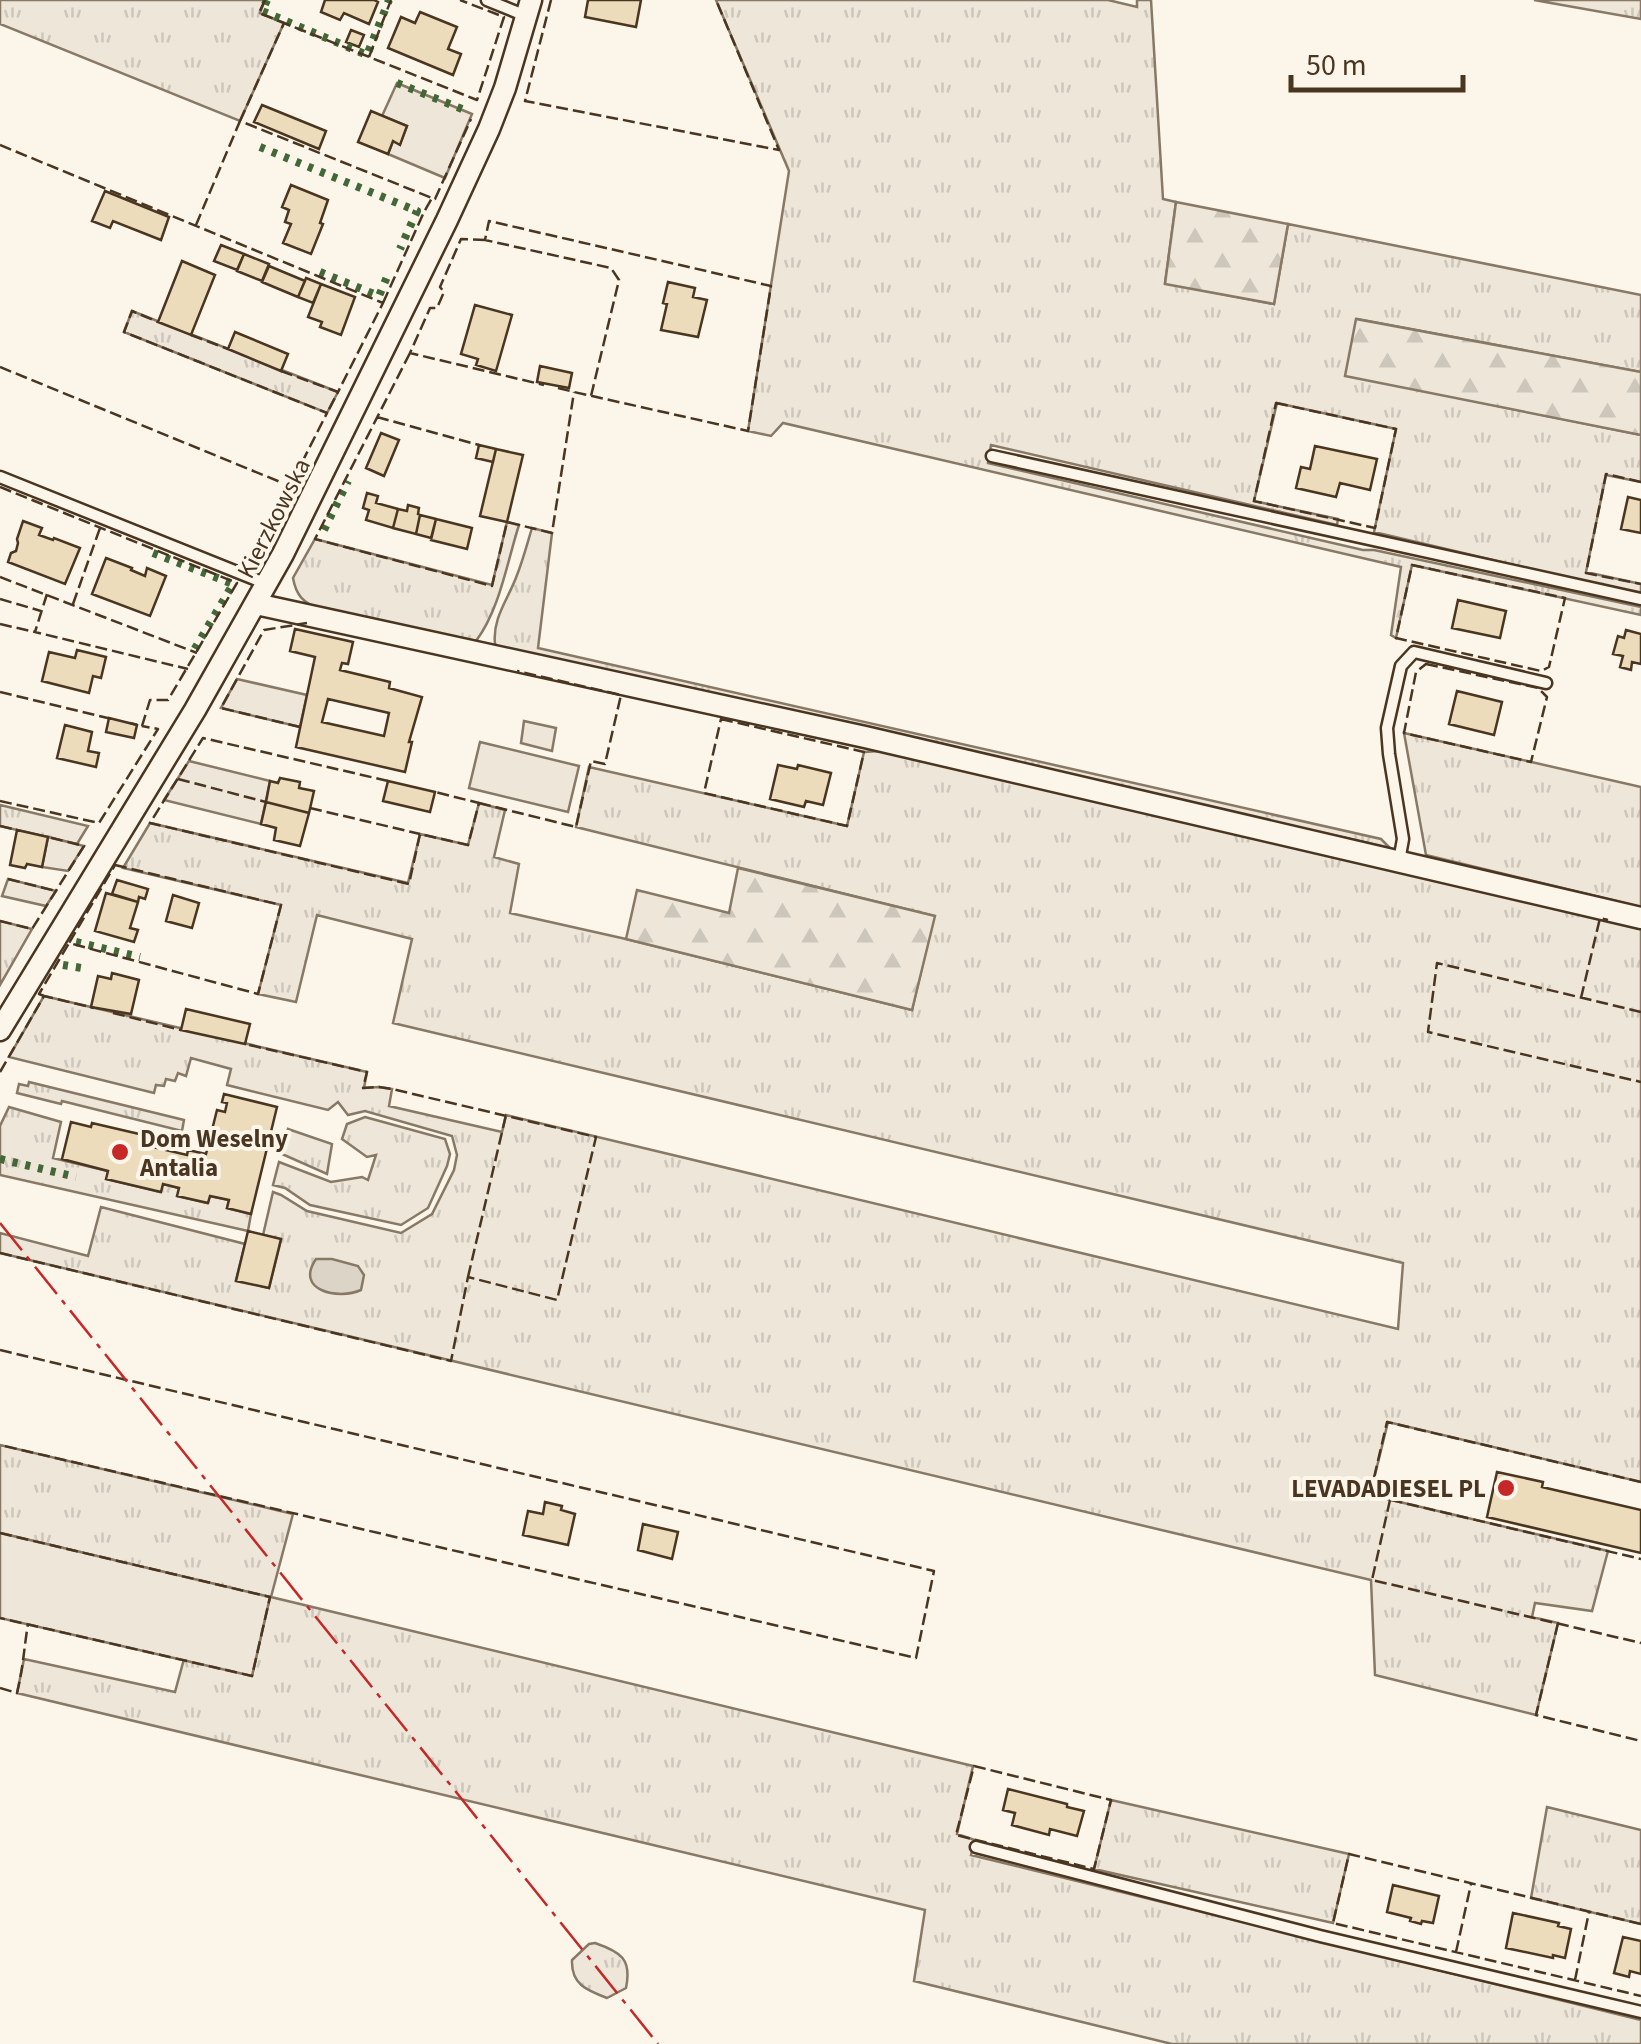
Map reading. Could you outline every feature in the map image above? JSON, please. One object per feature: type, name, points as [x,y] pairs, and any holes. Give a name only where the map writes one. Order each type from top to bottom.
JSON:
[{"type":"street","name":"Kierzkowska","points":[[0,1030],[267,584],[336,450],[489,128],[529,8]]},
{"type":"street","points":[[256,604],[865,737],[1641,918]]},
{"type":"lane","points":[[487,0],[529,8]]},
{"type":"lane","points":[[992,456],[1641,599]]},
{"type":"lane","points":[[0,476],[267,584]]},
{"type":"lane","points":[[1400,861],[1404,839],[1388,728],[1401,666],[1414,652],[1546,683]]},
{"type":"lane","points":[[976,1847],[1320,1936],[1641,2012]]},
{"type":"green space","points":[[0,0],[265,0],[260,13],[284,23],[240,121],[0,24]]},
{"type":"green space","points":[[716,0],[1108,0],[1137,7],[1137,0],[1151,0],[1163,199],[1176,202],[1165,283],[1274,304],[1288,224],[1641,295],[1641,372],[1357,319],[1346,375],[1641,435],[1641,482],[1606,475],[1586,572],[1641,584],[1641,595],[1374,532],[1396,429],[1277,403],[1254,501],[1338,519],[1337,525],[991,445],[988,463],[1363,550],[1641,607],[1641,615],[1412,565],[1396,638],[1391,635],[1401,567],[783,423],[771,436],[748,431],[789,171]]},
{"type":"green space","points":[[1534,0],[1641,0],[1641,19]]},
{"type":"green space","points":[[397,83],[472,114],[445,178],[388,154],[393,141],[400,144],[407,126],[382,116]]},
{"type":"green space","points":[[1176,202],[1288,224],[1274,304],[1165,284]]},
{"type":"green space","points":[[132,311],[338,392],[327,413],[124,332]]},
{"type":"green space","points":[[1356,319],[1641,372],[1641,435],[1345,376]]},
{"type":"green space","points":[[507,522],[519,525],[497,600],[476,641],[320,609],[301,598],[294,584],[293,578],[315,539],[492,585]]},
{"type":"green space","points":[[532,528],[552,533],[538,648],[1381,839],[1390,848],[499,647],[495,644],[496,625]]},
{"type":"green space","points":[[237,679],[307,695],[300,727],[221,708]]},
{"type":"green space","points":[[524,721],[556,728],[552,751],[521,743]]},
{"type":"green space","points":[[1404,733],[1641,787],[1641,907],[1426,855]]},
{"type":"green space","points":[[480,742],[579,766],[568,812],[469,788]]},
{"type":"green space","points":[[880,751],[1419,871],[1641,928],[1641,1482],[1388,1422],[1370,1495],[1608,1551],[1592,1611],[1535,1603],[1532,1617],[1558,1623],[1536,1715],[1375,1675],[1371,1580],[0,1253],[0,1233],[88,1256],[101,1207],[245,1244],[236,1280],[269,1288],[281,1240],[263,1235],[273,1192],[307,1211],[401,1233],[432,1214],[454,1170],[457,1155],[452,1136],[365,1111],[348,1115],[338,1102],[328,1110],[227,1085],[231,1069],[191,1058],[186,1076],[178,1073],[175,1081],[166,1079],[164,1086],[156,1085],[154,1093],[9,1057],[44,996],[367,1072],[364,1088],[392,1089],[389,1106],[502,1132],[506,1115],[1398,1329],[1403,1263],[393,1023],[412,939],[317,915],[296,1002],[258,994],[281,905],[123,868],[150,823],[408,883],[420,834],[468,845],[479,803],[505,810],[494,857],[519,864],[510,913],[912,1010],[934,916],[576,827],[589,767],[847,826],[864,752]]},
{"type":"green space","points":[[189,761],[270,781],[261,824],[164,800]]},
{"type":"green space","points":[[0,805],[88,826],[77,844],[0,826]]},
{"type":"green space","points":[[48,837],[84,846],[68,871],[42,867]]},
{"type":"green space","points":[[738,868],[935,916],[912,1010],[626,939],[637,890],[729,913]]},
{"type":"green space","points":[[8,879],[56,891],[46,906],[2,896]]},
{"type":"green space","points":[[0,921],[32,929],[0,985]]},
{"type":"green space","points":[[29,1082],[184,1120],[182,1131],[17,1093],[19,1084],[28,1086]]},
{"type":"green space","points":[[9,1107],[61,1122],[53,1158],[108,1171],[107,1179],[160,1192],[163,1184],[179,1188],[178,1196],[207,1203],[210,1196],[229,1200],[227,1208],[251,1214],[248,1231],[0,1175],[0,1126]]},
{"type":"green space","points":[[365,1117],[445,1139],[450,1154],[428,1208],[401,1225],[310,1205],[285,1188],[273,1185],[279,1162],[331,1182],[362,1177],[368,1180],[376,1155],[367,1157],[342,1139],[347,1124]]},
{"type":"green space","points":[[288,1129],[332,1144],[327,1174],[282,1154]]},
{"type":"green space","points":[[0,1445],[293,1514],[271,1597],[973,1766],[957,1834],[975,1840],[971,1855],[1641,2020],[1641,2044],[1172,2044],[914,1981],[925,1910],[17,1693],[24,1659],[175,1692],[184,1659],[252,1675],[270,1597],[0,1533]]},
{"type":"green space","points":[[0,1533],[270,1597],[252,1676],[0,1618]]},
{"type":"green space","points":[[1111,1800],[1349,1854],[1333,1923],[1094,1869]]},
{"type":"green space","points":[[1547,1807],[1641,1830],[1641,1924],[1531,1898]]},
{"type":"green space","points":[[595,1943],[612,1950],[626,1963],[626,1988],[607,1998],[581,1985],[572,1968],[572,1960]]},
{"type":"shaded area","points":[[316,1259],[358,1266],[364,1275],[361,1290],[342,1294],[315,1286],[311,1270]]},
{"type":"building","points":[[325,0],[378,2],[369,24],[344,13],[340,20],[321,12]]},
{"type":"building","points":[[588,0],[641,0],[636,27],[585,17]]},
{"type":"building","points":[[420,12],[457,27],[448,49],[461,54],[453,75],[388,48],[401,17],[415,23]]},
{"type":"building","points":[[351,30],[364,35],[359,47],[346,42]]},
{"type":"building","points":[[262,105],[326,131],[319,149],[254,122]]},
{"type":"building","points":[[371,111],[407,126],[400,145],[393,141],[388,154],[358,142]]},
{"type":"building","points":[[291,185],[328,200],[311,254],[283,243],[291,224],[285,222],[289,210],[282,207]]},
{"type":"building","points":[[105,191],[169,217],[161,240],[113,221],[110,228],[92,221]]},
{"type":"building","points":[[221,245],[244,254],[237,270],[214,261]]},
{"type":"building","points":[[244,254],[269,264],[262,281],[237,271]]},
{"type":"building","points":[[182,261],[215,275],[191,335],[158,322]]},
{"type":"building","points":[[269,266],[305,281],[298,297],[262,282]]},
{"type":"building","points":[[306,278],[321,284],[313,303],[298,297]]},
{"type":"building","points":[[668,282],[695,288],[693,297],[707,300],[698,337],[661,330]]},
{"type":"building","points":[[321,284],[355,297],[341,335],[320,327],[322,322],[308,317]]},
{"type":"building","points":[[475,305],[512,315],[496,371],[476,365],[478,359],[461,354]]},
{"type":"building","points":[[235,332],[288,354],[281,371],[228,349]]},
{"type":"building","points":[[540,366],[572,373],[569,388],[537,382]]},
{"type":"building","points":[[381,433],[399,440],[384,476],[366,468]]},
{"type":"building","points":[[479,445],[496,449],[493,462],[476,458]]},
{"type":"building","points":[[1315,446],[1377,459],[1370,490],[1340,483],[1336,497],[1296,488],[1301,467],[1310,469]]},
{"type":"building","points":[[496,449],[523,455],[507,522],[480,516]]},
{"type":"building","points":[[367,493],[378,496],[376,503],[398,509],[393,528],[366,520],[369,510],[363,508]]},
{"type":"building","points":[[1628,497],[1641,500],[1641,533],[1621,529]]},
{"type":"building","points":[[408,505],[419,508],[416,534],[393,528],[398,509],[407,511]]},
{"type":"building","points":[[420,515],[436,519],[431,538],[416,534]]},
{"type":"building","points":[[436,519],[472,528],[467,549],[431,540]]},
{"type":"building","points":[[23,521],[42,528],[39,535],[80,548],[65,584],[8,562],[16,551]]},
{"type":"building","points":[[106,558],[145,576],[147,568],[166,576],[150,616],[92,594]]},
{"type":"building","points":[[1458,600],[1506,611],[1500,638],[1452,628]]},
{"type":"building","points":[[295,629],[353,642],[348,664],[342,663],[340,670],[390,682],[389,688],[422,697],[405,772],[296,747],[315,657],[290,651]],"holes":[[[328,699],[389,713],[384,736],[322,722]]]},
{"type":"building","points":[[1626,630],[1641,634],[1641,664],[1632,662],[1631,670],[1620,667],[1623,656],[1613,654],[1618,636],[1624,638]]},
{"type":"building","points":[[77,650],[106,657],[101,678],[93,676],[89,693],[42,681],[49,652],[75,658]]},
{"type":"building","points":[[1457,691],[1502,702],[1494,735],[1449,724]]},
{"type":"building","points":[[109,718],[137,725],[134,738],[106,732]]},
{"type":"building","points":[[65,725],[92,732],[88,751],[99,753],[96,767],[57,758]]},
{"type":"building","points":[[778,765],[831,773],[823,805],[806,801],[804,807],[770,799]]},
{"type":"building","points":[[280,778],[300,782],[299,788],[314,791],[309,813],[266,802],[270,781],[278,783]]},
{"type":"building","points":[[388,781],[435,792],[430,812],[383,801]]},
{"type":"building","points":[[266,802],[309,813],[300,846],[274,840],[276,828],[261,824]]},
{"type":"building","points":[[17,830],[48,837],[42,867],[10,865]]},
{"type":"building","points":[[117,880],[148,889],[145,899],[139,897],[138,902],[112,894]]},
{"type":"building","points":[[106,893],[138,902],[130,928],[138,930],[134,942],[95,931]]},
{"type":"building","points":[[173,895],[199,903],[192,928],[166,921]]},
{"type":"building","points":[[112,973],[139,980],[131,1014],[91,1007],[98,976],[111,979]]},
{"type":"building","points":[[186,1009],[250,1024],[245,1044],[181,1030]]},
{"type":"building","name":"Dom Weselny Antalia","points":[[224,1094],[277,1107],[251,1214],[227,1208],[229,1200],[210,1196],[208,1203],[177,1196],[179,1188],[163,1184],[161,1192],[106,1179],[108,1171],[62,1159],[71,1122],[152,1137],[149,1146],[187,1155],[188,1150],[206,1154],[217,1110],[225,1112]]},
{"type":"building","points":[[248,1231],[281,1239],[269,1288],[236,1281]]},
{"type":"building","points":[[1497,1472],[1543,1482],[1542,1487],[1641,1510],[1641,1553],[1487,1517]]},
{"type":"building","points":[[545,1502],[575,1514],[568,1545],[523,1535],[528,1511],[543,1514]]},
{"type":"building","points":[[643,1524],[678,1532],[672,1559],[638,1550]]},
{"type":"building","points":[[1008,1789],[1084,1811],[1077,1836],[1050,1829],[1049,1835],[1012,1825],[1015,1813],[1003,1810]]},
{"type":"building","points":[[1393,1885],[1439,1896],[1433,1923],[1421,1924],[1387,1912]]},
{"type":"building","points":[[1513,1913],[1571,1929],[1565,1958],[1506,1948]]},
{"type":"building","points":[[1623,1937],[1641,1941],[1641,1974],[1630,1971],[1629,1977],[1614,1973]]},
{"type":"hedge","points":[[267,0],[262,11],[367,55],[389,0]]},
{"type":"hedge","points":[[397,83],[462,109]]},
{"type":"hedge","points":[[260,147],[417,211],[400,249]]},
{"type":"hedge","points":[[320,272],[379,296],[389,272]]},
{"type":"hedge","points":[[324,530],[348,481]]},
{"type":"hedge","points":[[153,553],[233,584],[194,650]]},
{"type":"hedge","points":[[76,942],[140,957]]},
{"type":"hedge","points":[[63,965],[88,969]]},
{"type":"hedge","points":[[0,1159],[76,1177]]},
{"type":"fence","points":[[265,0],[259,13],[284,23]]},
{"type":"fence","points":[[369,57],[391,0]]},
{"type":"fence","points":[[240,121],[284,23],[477,100],[504,17],[460,0]]},
{"type":"fence","points":[[551,0],[525,101],[779,150],[716,0]]},
{"type":"fence","points":[[383,303],[471,119]]},
{"type":"fence","points":[[196,225],[240,121],[432,198]]},
{"type":"fence","points":[[0,145],[383,303],[338,392]]},
{"type":"fence","points":[[558,388],[574,392],[748,431],[771,286],[489,221],[485,240],[611,268],[619,280],[591,396]]},
{"type":"fence","points":[[485,240],[461,239],[440,287],[444,292],[437,308],[430,308],[410,353],[544,385]]},
{"type":"fence","points":[[0,367],[290,486],[327,413],[124,332],[132,311],[158,322]]},
{"type":"fence","points":[[191,335],[228,349]]},
{"type":"fence","points":[[410,353],[315,539],[492,586],[507,522],[552,533],[574,392]]},
{"type":"fence","points":[[281,371],[338,392],[327,413]]},
{"type":"fence","points":[[1276,403],[1396,429],[1375,528],[1254,501],[1276,403]]},
{"type":"fence","points":[[377,417],[479,445]]},
{"type":"fence","points":[[1641,482],[1606,474],[1586,573],[1641,584]]},
{"type":"fence","points":[[0,487],[237,583],[168,700],[150,700],[142,726],[130,723]]},
{"type":"fence","points":[[73,604],[100,528]]},
{"type":"fence","points":[[1412,565],[1565,598],[1549,667],[1541,671],[1396,638],[1412,565]]},
{"type":"fence","points":[[0,577],[197,653]]},
{"type":"fence","points":[[47,594],[35,632],[188,669]]},
{"type":"fence","points":[[0,599],[41,611]]},
{"type":"fence","points":[[300,727],[221,708],[264,630],[307,623]]},
{"type":"fence","points":[[0,624],[35,632]]},
{"type":"fence","points":[[1426,664],[1538,688],[1547,697],[1531,762],[1404,733],[1416,672],[1426,664]]},
{"type":"fence","points":[[479,803],[576,827],[591,761],[605,764],[621,695],[517,671]]},
{"type":"fence","points":[[0,692],[116,720]]},
{"type":"fence","points":[[721,719],[864,752],[847,826],[704,793],[721,719]]},
{"type":"fence","points":[[0,801],[99,823],[158,729],[142,726]]},
{"type":"fence","points":[[388,781],[203,738],[150,823],[409,884],[420,834],[468,845],[479,803],[435,792]]},
{"type":"fence","points":[[178,779],[266,802]]},
{"type":"fence","points":[[310,808],[420,834]]},
{"type":"fence","points":[[0,826],[17,830]]},
{"type":"fence","points":[[0,921],[32,929],[84,846],[48,837]]},
{"type":"fence","points":[[115,865],[281,905],[258,994],[69,943],[115,865]]},
{"type":"fence","points":[[8,879],[56,891]]},
{"type":"fence","points":[[1581,998],[1600,918],[1608,920]]},
{"type":"fence","points":[[44,996],[39,994],[69,943]]},
{"type":"fence","points":[[1641,1012],[1437,963],[1428,1032],[1641,1082]]},
{"type":"fence","points":[[0,1072],[44,996],[94,1008]]},
{"type":"fence","points":[[113,1013],[181,1030]]},
{"type":"fence","points":[[0,1253],[451,1361],[468,1277],[557,1300],[596,1137],[392,1089],[363,1088],[367,1072],[245,1044]]},
{"type":"fence","points":[[468,1277],[506,1115]]},
{"type":"fence","points":[[0,1350],[934,1571],[916,1658],[0,1445]]},
{"type":"fence","points":[[1641,1482],[1387,1422],[1370,1495],[1641,1559]]},
{"type":"fence","points":[[1390,1500],[1372,1580],[1641,1643]]},
{"type":"fence","points":[[0,1533],[270,1597],[252,1676],[0,1618]]},
{"type":"fence","points":[[1558,1623],[1536,1715],[1641,1741]]},
{"type":"fence","points":[[0,1688],[17,1693],[28,1624]]},
{"type":"fence","points":[[974,1766],[1111,1800],[1094,1869],[956,1835],[974,1766]]},
{"type":"fence","points":[[1641,1924],[1349,1854],[1333,1923],[1641,1996]]},
{"type":"fence","points":[[1456,1952],[1471,1884]]},
{"type":"fence","points":[[1575,1980],[1589,1912]]},
{"type":"power","points":[[0,1223],[658,2044]]},
{"type":"place","name":"Dom Weselny Antalia","points":[[120,1152]]},
{"type":"place","name":"LEVADADIESEL PL","points":[[1506,1488]]}]
